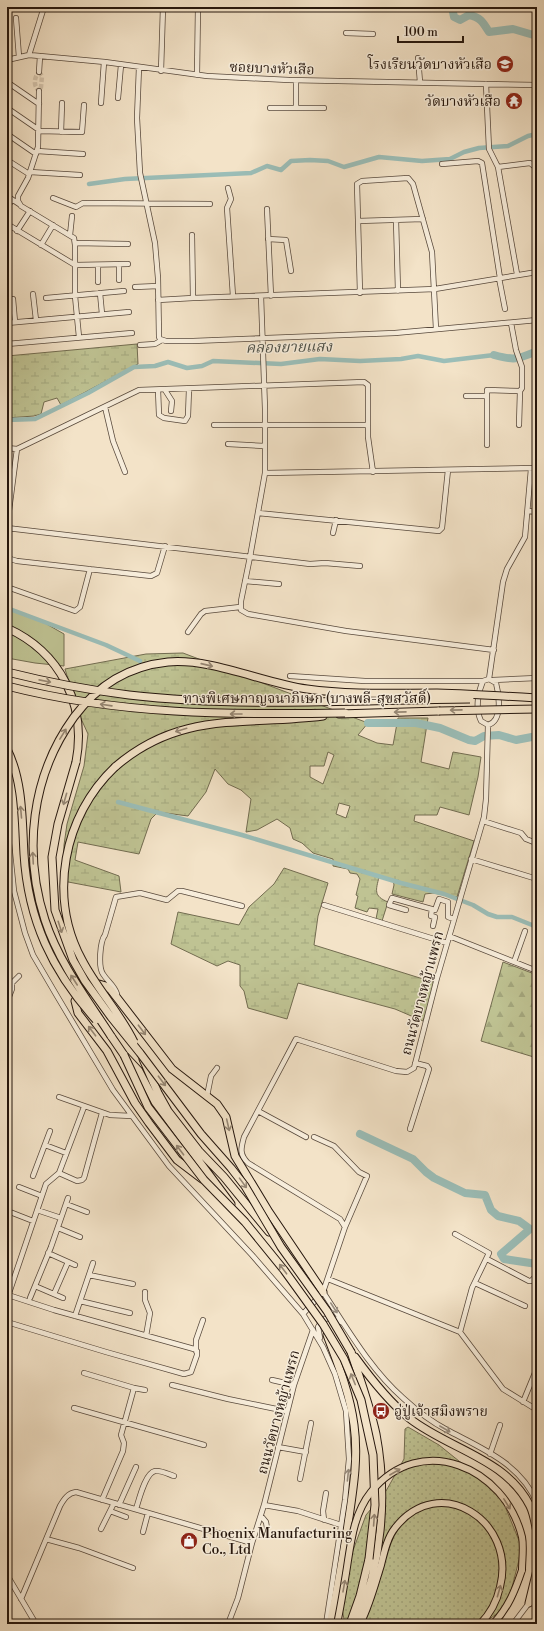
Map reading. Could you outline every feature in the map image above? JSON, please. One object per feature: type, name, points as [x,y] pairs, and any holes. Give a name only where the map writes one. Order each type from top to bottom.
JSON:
[{"type":"highway","points":[[7,628],[27,638],[46,654],[60,672],[71,694],[78,725],[78,750],[58,824],[52,857],[55,910],[73,960],[85,981],[111,1017],[201,1134],[242,1181],[281,1247]]},
{"type":"highway","points":[[245,1222],[204,1180],[148,1107],[124,1055],[70,973],[56,948],[45,920],[34,877],[33,846],[38,798],[42,780],[51,756],[63,733],[80,710],[101,688],[123,674],[135,669],[157,664],[185,662],[203,664],[280,684],[334,692],[459,694],[537,698]]},
{"type":"highway","name":"ทางพิเศษกาญจนาภิเษก (บางพลี-สุขสวัสดิ์)","points":[[7,672],[83,688],[128,695],[174,699],[272,702],[537,698]]},
{"type":"highway","name":"ทางพิเศษกาญจนาภิเษก (บางพลี-สุขสวัสดิ์)","points":[[7,686],[81,702],[135,709],[219,714],[537,709]]},
{"type":"highway","points":[[344,713],[294,719],[200,725],[174,732],[148,744],[124,759],[106,776],[89,797],[77,820],[65,863],[63,890],[66,916],[74,944],[81,960],[123,1020],[168,1111],[193,1144],[232,1187],[281,1247],[327,1311],[351,1352],[374,1383],[392,1403],[410,1419],[494,1466],[518,1487],[531,1507],[537,1532]]},
{"type":"highway","points":[[7,750],[14,768],[19,793],[26,875],[31,904],[38,927],[45,945],[63,977],[85,1007],[111,1036]]},
{"type":"highway","points":[[204,1180],[180,1164],[174,1157],[138,1107],[114,1063],[78,1013],[75,1002],[77,998],[99,984],[106,986],[118,998],[172,1069],[217,1104],[226,1118],[235,1156],[269,1212],[323,1292]]},
{"type":"highway","points":[[124,1055],[140,1071],[156,1102],[245,1222],[284,1270],[323,1324],[344,1359],[360,1400],[370,1437],[375,1473],[374,1520],[370,1559],[360,1596],[350,1624]]},
{"type":"highway","points":[[323,1324],[350,1404],[354,1425],[356,1455],[355,1476],[344,1550],[330,1624]]},
{"type":"highway","points":[[351,1352],[375,1429],[379,1454],[381,1489],[381,1521],[376,1560],[367,1597],[358,1624]]},
{"type":"highway","points":[[529,1603],[537,1570]]},
{"type":"main road","points":[[337,1624],[352,1537],[362,1504],[381,1481],[397,1470],[419,1462],[447,1462],[476,1472],[492,1484],[516,1519],[522,1538],[522,1570],[516,1590],[509,1604],[493,1624]]},
{"type":"main road","points":[[358,1624],[370,1600],[386,1548],[394,1530],[408,1515],[424,1506],[441,1503],[459,1506],[476,1514],[486,1523],[495,1535],[501,1550],[503,1563],[502,1580],[498,1596],[492,1610],[480,1624]]},
{"type":"street","points":[[29,56],[44,7]]},
{"type":"street","points":[[65,7],[95,8]]},
{"type":"street","points":[[161,71],[163,7]]},
{"type":"street","points":[[197,75],[198,7]]},
{"type":"street","points":[[16,18],[19,57]]},
{"type":"street","points":[[346,33],[373,34]]},
{"type":"street","points":[[38,72],[40,56]]},
{"type":"street","name":"ซอยบางหัวเสือ","points":[[7,60],[19,57],[40,56],[104,62],[197,75],[296,81],[537,85]]},
{"type":"street","points":[[418,58],[420,82]]},
{"type":"street","points":[[101,103],[104,62]]},
{"type":"street","points":[[118,98],[121,65]]},
{"type":"street","points":[[139,67],[137,118],[140,173],[155,243],[159,337],[162,340]]},
{"type":"street","points":[[296,81],[296,108]]},
{"type":"street","points":[[7,82],[39,104]]},
{"type":"street","points":[[486,84],[489,148],[498,167],[517,274]]},
{"type":"street","points":[[21,206],[18,201],[18,196],[30,173],[37,153],[39,130],[39,91]]},
{"type":"street","points":[[61,132],[62,103]]},
{"type":"street","points":[[7,108],[39,130],[80,133],[83,131],[84,105]]},
{"type":"street","points":[[270,108],[324,108]]},
{"type":"street","points":[[7,134],[37,153],[83,154]]},
{"type":"street","points":[[7,160],[30,173],[80,175]]},
{"type":"street","points":[[442,164],[482,162],[505,309]]},
{"type":"street","points":[[498,167],[530,163],[533,164],[536,167],[537,183]]},
{"type":"street","points":[[360,293],[357,187],[359,182],[403,178],[410,179],[424,219],[432,252],[436,329]]},
{"type":"street","points":[[228,188],[231,198],[227,208],[233,296]]},
{"type":"street","points":[[7,207],[9,198],[74,238],[75,296],[79,337]]},
{"type":"street","points":[[52,198],[76,207],[83,203],[210,204]]},
{"type":"street","points":[[267,209],[271,296]]},
{"type":"street","points":[[17,231],[30,211]]},
{"type":"street","points":[[70,235],[72,216]]},
{"type":"street","points":[[358,222],[424,219]]},
{"type":"street","points":[[396,220],[398,291]]},
{"type":"street","points":[[7,224],[75,265],[128,264]]},
{"type":"street","points":[[41,245],[53,225]]},
{"type":"street","points":[[192,235],[193,298]]},
{"type":"street","points":[[268,239],[286,240],[292,271]]},
{"type":"street","points":[[75,243],[128,244]]},
{"type":"street","points":[[119,264],[119,280]]},
{"type":"street","points":[[98,265],[98,282]]},
{"type":"street","points":[[158,300],[435,289],[517,274],[537,272]]},
{"type":"street","points":[[135,287],[158,286]]},
{"type":"street","points":[[46,298],[124,290]]},
{"type":"street","points":[[100,293],[102,314]]},
{"type":"street","points":[[33,294],[36,320]]},
{"type":"street","points":[[261,296],[265,386],[265,474],[240,607],[241,610],[248,614],[346,631],[494,650]]},
{"type":"street","points":[[13,299],[15,322]]},
{"type":"street","points":[[7,323],[129,312]]},
{"type":"street","points":[[140,345],[155,344],[162,340],[193,341],[395,333],[537,320],[537,325]]},
{"type":"street","points":[[511,323],[518,356],[522,367],[519,425]]},
{"type":"street","points":[[7,344],[132,333]]},
{"type":"street","points":[[7,448],[17,449],[139,390],[367,383],[368,437],[373,472]]},
{"type":"street","points":[[158,390],[159,415],[164,418],[182,421],[187,419],[188,416],[188,389]]},
{"type":"street","points":[[487,445],[488,389],[520,391]]},
{"type":"street","points":[[166,390],[172,401],[171,411]]},
{"type":"street","points":[[466,396],[487,396]]},
{"type":"street","points":[[106,407],[113,441],[125,472]]},
{"type":"street","points":[[214,425],[368,425]]},
{"type":"street","points":[[228,444],[265,446]]},
{"type":"street","points":[[17,449],[7,527],[310,564],[332,563],[360,566]]},
{"type":"street","points":[[265,474],[537,468]]},
{"type":"street","points":[[491,679],[503,582],[507,569],[525,537],[531,469]]},
{"type":"street","points":[[258,513],[441,530],[448,470]]},
{"type":"street","points":[[528,511],[537,512]]},
{"type":"street","points":[[333,533],[336,520]]},
{"type":"street","points":[[7,558],[17,561],[151,576],[157,573],[165,546]]},
{"type":"street","points":[[7,587],[75,611],[80,607],[90,569]]},
{"type":"street","points":[[245,581],[279,584]]},
{"type":"street","points":[[188,632],[201,614],[205,611],[240,607]]},
{"type":"street","points":[[290,676],[365,681],[537,678]]},
{"type":"street","points":[[483,680],[480,691],[478,712],[481,721],[488,725],[492,724],[496,720],[498,709],[498,689],[496,683],[491,679]]},
{"type":"street","name":"ถนนวัดบางหญ้าแพรก","points":[[345,1226],[340,1219],[244,1159],[241,1154],[241,1150],[244,1137],[272,1087],[296,1039],[396,1071],[407,1072],[414,1068],[447,943],[483,821],[486,799],[488,725]]},
{"type":"street","points":[[7,800],[9,843],[14,891],[25,933],[31,949],[57,996],[113,1090],[169,1166],[252,1255],[303,1314],[323,1347]]},
{"type":"street","points":[[483,821],[521,833],[526,839],[536,842]]},
{"type":"street","points":[[471,859],[537,880]]},
{"type":"street","points":[[118,998],[114,987],[102,973],[100,962],[102,938],[105,935],[116,897],[140,893],[168,900],[178,891],[182,891],[242,906]]},
{"type":"street","points":[[406,910],[390,905],[392,898],[435,910],[439,899],[448,902],[448,917],[454,919]]},
{"type":"street","points":[[324,906],[447,943]]},
{"type":"street","points":[[432,909],[431,916],[435,917],[433,926]]},
{"type":"street","points":[[514,962],[526,932]]},
{"type":"street","points":[[449,936],[537,971]]},
{"type":"street","points":[[7,1002],[12,989],[9,982],[19,976]]},
{"type":"street","points":[[410,1129],[429,1070],[427,1066],[415,1062]]},
{"type":"street","points":[[207,1096],[211,1076],[218,1068]]},
{"type":"street","points":[[59,1098],[102,1113],[116,1116],[132,1116]]},
{"type":"street","points":[[84,1107],[58,1173],[46,1184],[8,1297],[196,1351]]},
{"type":"street","points":[[258,1111],[306,1137]]},
{"type":"street","points":[[58,1173],[77,1181],[82,1180],[102,1113]]},
{"type":"street","points":[[33,1176],[50,1131]]},
{"type":"street","points":[[303,1314],[323,1292],[345,1226],[367,1176],[359,1172],[334,1146],[314,1137]]},
{"type":"street","points":[[45,1145],[66,1153]]},
{"type":"street","points":[[19,1187],[42,1196]]},
{"type":"street","points":[[30,1298],[58,1228],[68,1198]]},
{"type":"street","points":[[66,1204],[87,1212]]},
{"type":"street","points":[[37,1210],[61,1218]]},
{"type":"street","points":[[10,1212],[33,1221]]},
{"type":"street","points":[[58,1228],[80,1237]]},
{"type":"street","points":[[455,1234],[487,1251],[489,1255],[475,1283],[460,1332]]},
{"type":"street","points":[[48,1253],[75,1265]]},
{"type":"street","points":[[487,1259],[529,1281],[532,1281],[537,1275]]},
{"type":"street","points":[[54,1294],[68,1262]]},
{"type":"street","points":[[75,1316],[93,1263]]},
{"type":"street","points":[[89,1275],[133,1284]]},
{"type":"street","points":[[328,1279],[460,1332],[504,1389],[522,1402],[537,1410]]},
{"type":"street","points":[[475,1283],[524,1306]]},
{"type":"street","points":[[35,1286],[64,1298]]},
{"type":"street","points":[[145,1292],[144,1300],[150,1313],[146,1336]]},
{"type":"street","points":[[323,1292],[370,1361],[402,1398],[421,1414],[512,1468],[525,1481],[537,1503]]},
{"type":"street","points":[[80,1301],[130,1312]]},
{"type":"street","points":[[326,1624],[349,1459],[346,1411],[341,1391],[318,1332],[318,1327],[320,1322],[328,1318],[333,1318],[345,1324]]},
{"type":"street","points":[[7,1322],[106,1352],[184,1374],[189,1374],[198,1355],[196,1351],[196,1340],[203,1320]]},
{"type":"street","name":"ถนนวัดบางหญ้าแพรก","points":[[228,1624],[238,1598],[252,1543],[264,1505],[286,1411],[313,1330]]},
{"type":"street","points":[[522,1402],[537,1368]]},
{"type":"street","points":[[84,1373],[145,1390]]},
{"type":"street","points":[[272,1380],[294,1385]]},
{"type":"street","points":[[172,1385],[286,1411]]},
{"type":"street","points":[[102,1500],[123,1451],[124,1443],[121,1435],[134,1388]]},
{"type":"street","points":[[74,1408],[204,1445]]},
{"type":"street","points":[[300,1479],[311,1424]]},
{"type":"street","points":[[490,1454],[500,1425]]},
{"type":"street","points":[[278,1447],[306,1452]]},
{"type":"street","points":[[101,1528],[136,1467]]},
{"type":"street","points":[[136,1509],[147,1478],[150,1474],[157,1471],[174,1476]]},
{"type":"street","points":[[21,1599],[60,1506],[68,1495],[76,1492],[252,1543]]},
{"type":"street","points":[[324,1520],[323,1511],[326,1493]]},
{"type":"street","points":[[264,1505],[292,1510],[341,1525]]},
{"type":"street","points":[[110,1511],[126,1517]]},
{"type":"street","points":[[143,1532],[148,1513]]},
{"type":"street","points":[[261,1516],[266,1522],[267,1528]]},
{"type":"street","points":[[46,1539],[79,1548],[133,1568]]},
{"type":"street","points":[[7,1575],[36,1624]]},
{"type":"street","points":[[513,1624],[529,1603],[537,1589]]},
{"type":"green space","points":[[137,344],[138,364],[61,405],[57,398],[44,402],[41,414],[7,418],[7,356]]},
{"type":"green space","points":[[7,609],[36,618],[64,634],[64,666],[7,658]]},
{"type":"green space","points":[[183,653],[368,723],[358,735],[377,743],[393,745],[398,718],[428,718],[421,762],[449,769],[453,752],[481,757],[469,815],[440,807],[437,815],[415,815],[414,821],[474,841],[457,897],[433,893],[425,894],[423,902],[392,894],[394,885],[393,879],[379,877],[377,886],[378,895],[383,900],[388,902],[382,921],[376,919],[378,909],[369,908],[367,912],[355,908],[358,896],[356,895],[360,879],[357,874],[350,873],[348,869],[333,866],[333,859],[313,853],[302,843],[293,839],[290,828],[277,819],[257,830],[246,832],[251,799],[241,790],[228,784],[215,769],[206,792],[188,816],[158,812],[151,819],[139,854],[78,842],[75,860],[119,876],[121,892],[63,881],[64,845],[67,824],[84,766],[88,734],[78,712],[65,669],[146,654]],"holes":[[[328,752],[334,755],[323,784],[310,777],[310,766],[324,766]],[[339,803],[350,806],[346,818],[336,814]]]},
{"type":"green space","points":[[284,868],[328,883],[318,916],[314,945],[436,983],[423,1021],[395,1009],[298,983],[287,1019],[248,1008],[244,991],[240,986],[240,965],[228,961],[217,966],[171,944],[178,912],[239,925],[249,907],[274,884]]},
{"type":"green space","points":[[503,962],[537,975],[537,1058],[481,1041]]},
{"type":"green space","points":[[408,1427],[439,1445],[500,1494],[522,1548],[507,1607],[482,1624],[345,1624],[341,1604],[351,1556],[366,1515],[386,1491],[404,1459],[405,1429]]},
{"type":"waterway","points":[[452,7],[454,17],[460,20],[469,15],[476,17],[483,23],[489,32],[513,29],[537,36]]},
{"type":"waterway","points":[[89,184],[125,179],[251,173],[267,166],[281,170],[291,161],[328,161],[344,167],[379,157],[422,161],[450,159],[464,152],[479,148],[508,146],[528,136],[537,134]]},
{"type":"waterway","name":"คลองยายแสง","points":[[494,355],[507,358],[516,358],[537,351]]},
{"type":"waterway","name":"คลองยายแสง","points":[[7,420],[35,419],[88,393],[134,367],[155,366],[168,362],[187,368],[202,366],[213,361],[281,364],[320,359],[360,361],[401,359],[418,356],[444,361],[494,355]]},
{"type":"waterway","points":[[7,608],[106,645],[140,661]]},
{"type":"waterway","points":[[368,723],[416,723],[440,728],[475,741],[484,736],[499,735],[516,740],[537,736]]},
{"type":"waterway","points":[[118,802],[242,835],[401,883],[444,894],[473,905],[488,914],[497,917],[512,917],[537,927]]},
{"type":"waterway","points":[[360,1134],[413,1159],[434,1178],[465,1193],[485,1195],[491,1210],[498,1216],[519,1221],[530,1229],[501,1254],[504,1259],[537,1264]]},
{"type":"tunnel","points":[[39,72],[42,76],[39,91],[35,82],[39,72]]},
{"type":"place","name":"โรงเรียนวัดบางหัวเสือ","points":[[505,64]]},
{"type":"place","name":"วัดบางหัวเสือ","points":[[514,101]]},
{"type":"place","name":"อู่ปู่เจ้าสมิงพราย","points":[[381,1411]]},
{"type":"place","name":"Phoenix Manufacturing Co., Ltd","points":[[189,1541]]}]
